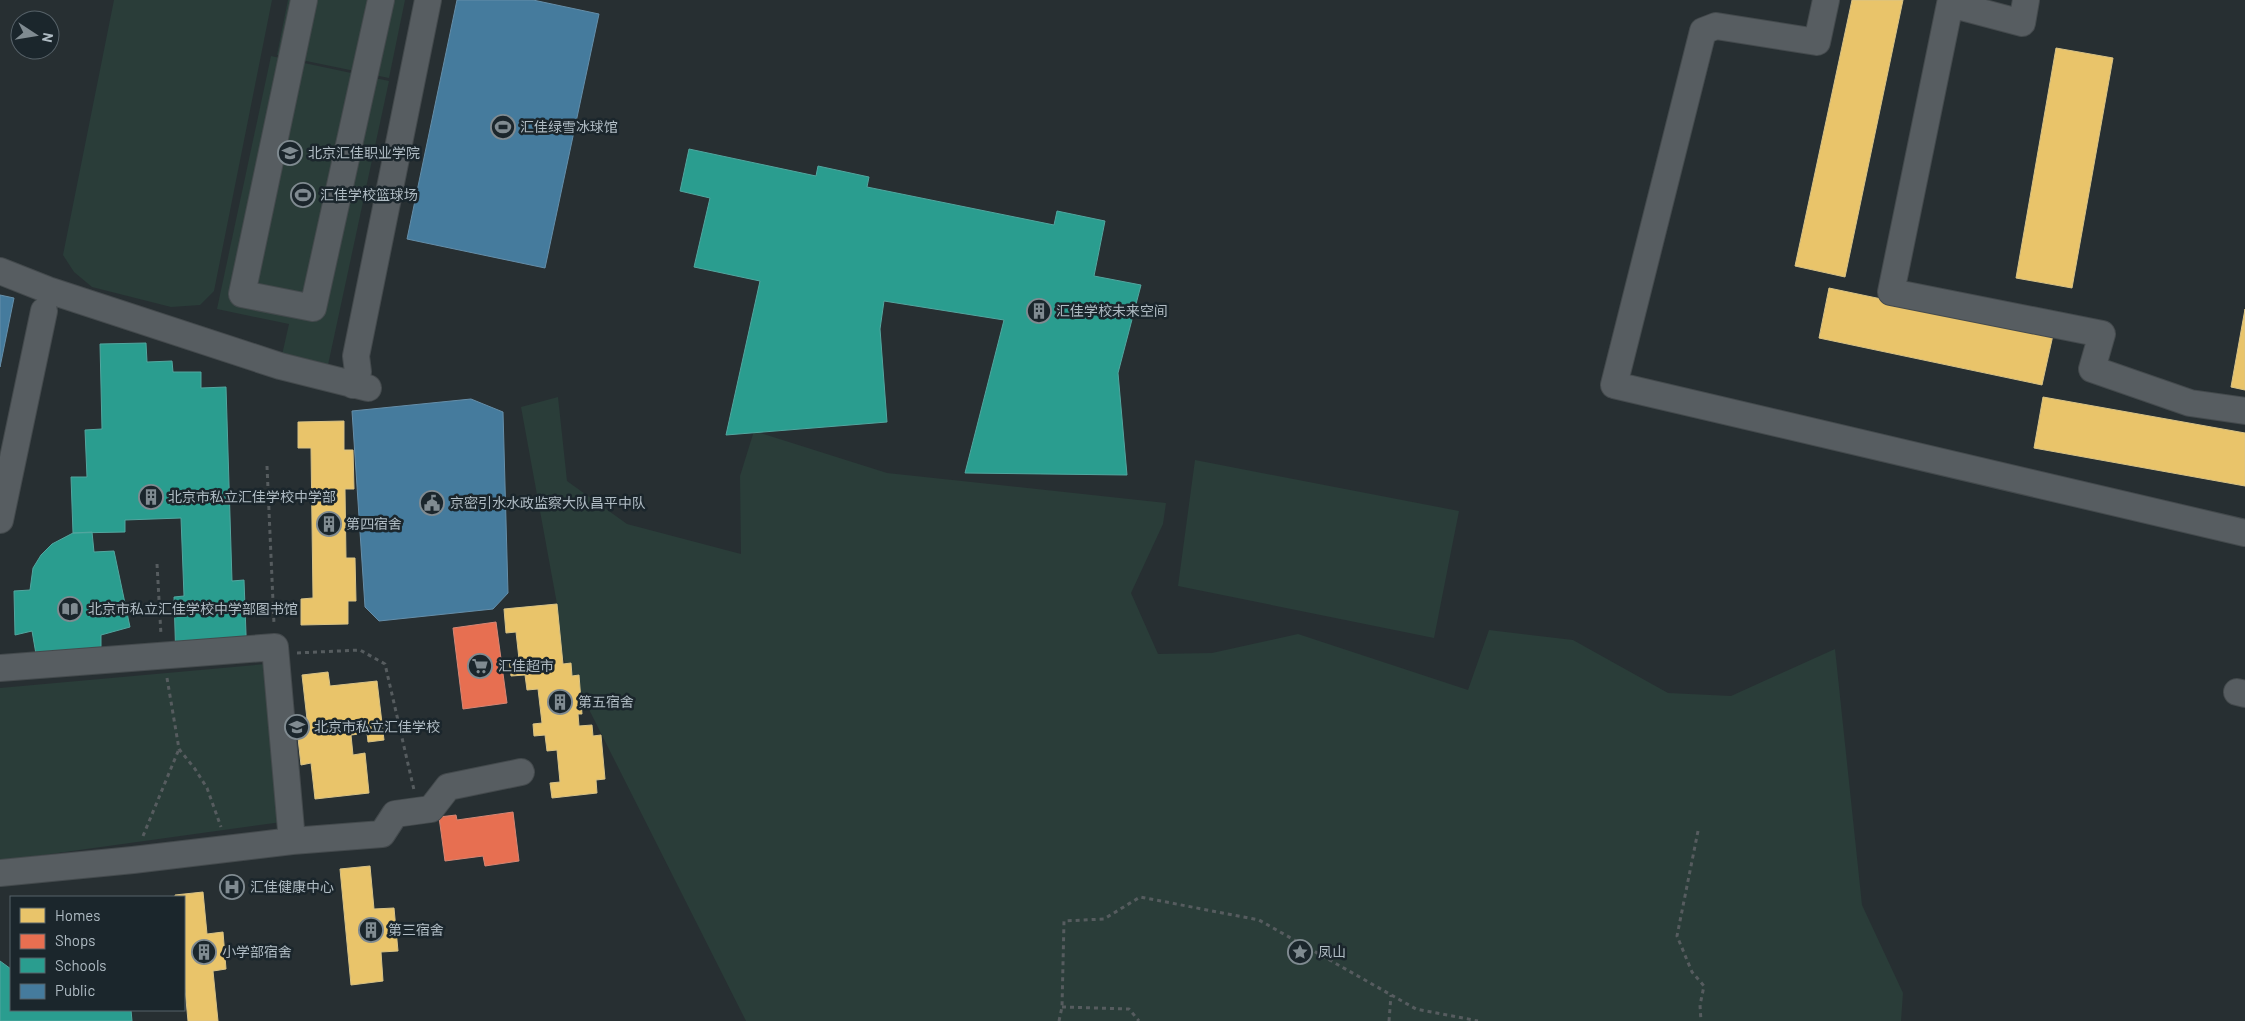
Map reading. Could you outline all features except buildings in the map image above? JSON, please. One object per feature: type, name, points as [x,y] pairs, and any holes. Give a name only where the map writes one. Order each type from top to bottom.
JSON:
[{"type":"street","points":[[304,0],[242,294],[313,308],[381,0]]},
{"type":"street","points":[[0,271],[48,290],[280,366],[360,386],[356,356],[428,0]]},
{"type":"street","points":[[1826,0],[1818,42],[1716,26],[1703,31],[1614,385],[2245,533]]},
{"type":"street","points":[[2026,0],[2022,23],[1950,4],[1891,292],[2102,334],[2092,369],[2190,403],[2245,411]]},
{"type":"street","points":[[0,520],[44,311]]},
{"type":"street","points":[[0,668],[275,647],[292,841]]},
{"type":"street","points":[[0,873],[133,860],[292,841],[382,834],[395,814],[431,809],[448,788],[521,772]]},
{"type":"path","points":[[267,466],[275,647],[296,653],[360,650],[385,664],[419,810]]},
{"type":"path","points":[[156,564],[162,655],[179,749],[207,788],[228,849]]},
{"type":"path","points":[[133,860],[179,749]]},
{"type":"path","points":[[1698,831],[1677,936],[1692,972],[1704,986],[1700,1005],[1701,1021]]},
{"type":"path","points":[[1059,1021],[1062,1007],[1064,921],[1104,919],[1140,897],[1258,920],[1416,1009],[1478,1021]]},
{"type":"path","points":[[1389,1021],[1391,995]]},
{"type":"path","points":[[1062,1007],[1129,1009],[1138,1021]]},
{"type":"green space","points":[[114,0],[272,0],[214,291],[200,305],[171,307],[92,287],[74,272],[63,255]]},
{"type":"green space","points":[[288,0],[405,0],[389,78],[277,55]]},
{"type":"green space","name":"汇佳学校篮球场","points":[[271,56],[389,81],[328,365],[282,355],[289,324],[217,309]]},
{"type":"green space","points":[[558,397],[567,481],[627,524],[741,554],[740,476],[754,431],[887,473],[1166,503],[1163,524],[1131,593],[1158,654],[1212,653],[1298,634],[1468,690],[1489,630],[1573,640],[1668,693],[1731,696],[1835,649],[1862,905],[1903,993],[1901,1021],[746,1021],[555,642],[557,604],[521,407]]},
{"type":"green space","points":[[1195,460],[1459,511],[1434,638],[1178,586]]},
{"type":"green space","points":[[266,664],[282,822],[0,861],[0,688]]},
{"type":"place","name":"汇佳绿雪冰球馆","points":[[503,127]]},
{"type":"place","name":"北京汇佳职业学院","points":[[290,153]]},
{"type":"place","name":"汇佳学校篮球场","points":[[303,195]]},
{"type":"place","name":"汇佳学校未来空间","points":[[1039,311]]},
{"type":"place","name":"北京市私立汇佳学校中学部","points":[[151,497]]},
{"type":"place","name":"京密引水水政监察大队昌平中队","points":[[432,503]]},
{"type":"place","name":"第四宿舍","points":[[329,524]]},
{"type":"place","name":"北京市私立汇佳学校中学部图书馆","points":[[70,609]]},
{"type":"place","name":"汇佳超市","points":[[480,666]]},
{"type":"place","name":"第五宿舍","points":[[560,702]]},
{"type":"place","name":"北京市私立汇佳学校","points":[[297,727]]},
{"type":"place","name":"汇佳健康中心","points":[[232,887]]},
{"type":"place","name":"第三宿舍","points":[[371,930]]},
{"type":"place","name":"小学部宿舍","points":[[204,952]]},
{"type":"place","name":"凤山","points":[[1300,952]]}]
